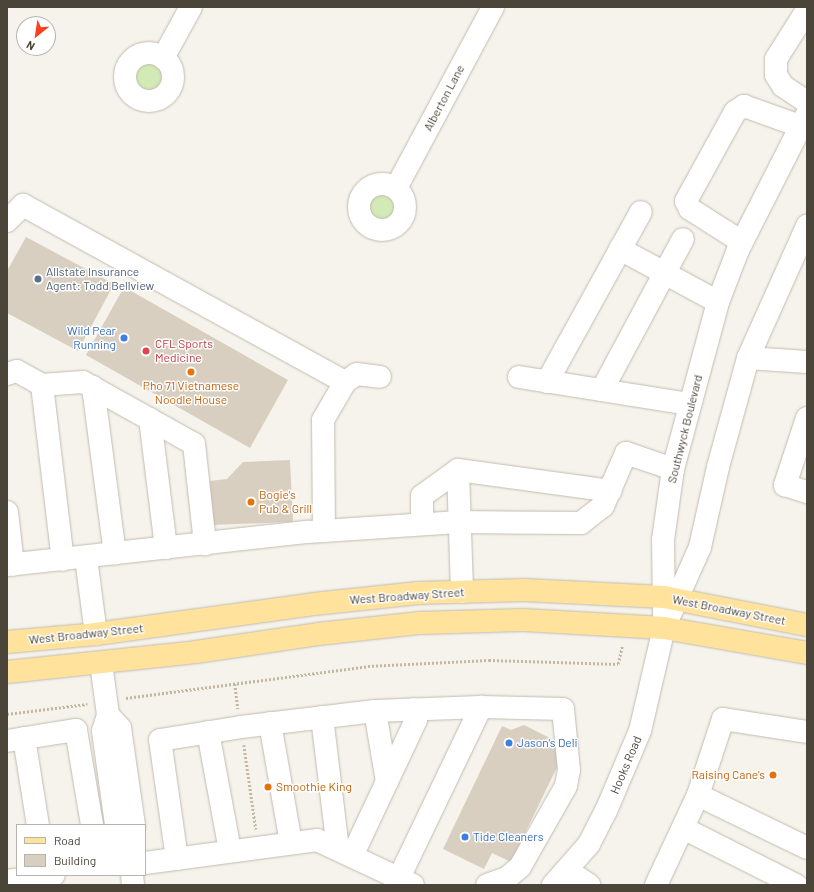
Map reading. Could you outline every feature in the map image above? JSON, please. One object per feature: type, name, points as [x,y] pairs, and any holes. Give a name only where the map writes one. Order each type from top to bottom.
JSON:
[{"type":"main road","name":"West Broadway Street","points":[[7,642],[96,634],[314,604],[418,593],[524,590],[670,599],[807,625]]},
{"type":"main road","points":[[7,672],[196,652],[318,634],[420,623],[524,620],[664,628],[807,653]]},
{"type":"main road","points":[[96,634],[101,663]]},
{"type":"street","points":[[163,58],[191,7]]},
{"type":"street","name":"Alberton Lane","points":[[396,188],[493,7]]},
{"type":"street","points":[[805,115],[776,75],[776,59],[807,10]]},
{"type":"street","points":[[742,242],[690,209],[686,200],[735,112],[744,106],[805,115]]},
{"type":"street","name":"Southwyck Boulevard","points":[[670,599],[663,540],[673,469],[718,302],[742,242],[805,115]]},
{"type":"street","points":[[7,221],[24,205],[345,382]]},
{"type":"street","points":[[547,382],[641,212]]},
{"type":"street","name":"Southwyck Boulevard","points":[[664,628],[670,599],[700,546],[718,467],[748,358],[807,226]]},
{"type":"street","points":[[602,390],[683,239]]},
{"type":"street","points":[[620,249],[718,302]]},
{"type":"street","points":[[748,358],[807,362]]},
{"type":"street","points":[[7,374],[17,371],[42,385],[83,382],[194,444],[205,544]]},
{"type":"street","points":[[324,531],[323,420],[345,382],[357,374],[380,377]]},
{"type":"street","points":[[519,377],[690,404]]},
{"type":"street","points":[[42,385],[63,560]]},
{"type":"street","points":[[93,388],[115,554]]},
{"type":"street","points":[[807,418],[802,453],[786,485],[807,492]]},
{"type":"street","points":[[150,419],[166,548]]},
{"type":"street","points":[[7,512],[10,565],[86,558],[324,531],[459,522],[581,523],[603,506],[611,491],[626,454],[673,469]]},
{"type":"street","points":[[422,524],[422,496],[458,470],[611,491]]},
{"type":"street","points":[[458,470],[462,592]]},
{"type":"street","points":[[86,558],[96,634]]},
{"type":"street","name":"Hooks Road","points":[[560,878],[589,844],[606,811],[640,731],[664,628]]},
{"type":"street","points":[[101,663],[107,708],[103,731],[116,824]]},
{"type":"street","points":[[146,863],[317,840],[406,882],[481,707]]},
{"type":"street","points":[[177,859],[160,740],[270,723],[375,711],[481,707],[563,709],[569,770],[566,786],[520,866],[507,878],[487,885]]},
{"type":"street","points":[[107,708],[120,728],[134,824]]},
{"type":"street","points":[[345,853],[387,782],[416,720],[414,709]]},
{"type":"street","points":[[375,711],[387,782]]},
{"type":"street","points":[[322,717],[345,853]]},
{"type":"street","points":[[656,885],[698,795],[723,719],[807,732]]},
{"type":"street","points":[[270,723],[291,843]]},
{"type":"street","points":[[38,824],[16,739],[76,730],[92,824]]},
{"type":"street","points":[[208,732],[230,852]]},
{"type":"street","points":[[698,795],[807,848]]},
{"type":"street","points":[[683,828],[796,885]]},
{"type":"street","points":[[7,881],[42,876]]},
{"type":"street","points":[[560,878],[589,885]]},
{"type":"path","points":[[7,714],[107,708],[235,684],[368,666],[489,660],[618,664],[623,644],[659,648]]},
{"type":"path","points":[[235,684],[259,848]]},
{"type":"green space","points":[[151,45],[164,49],[170,55],[174,68],[170,81],[164,87],[151,91],[138,87],[132,81],[128,68],[132,55],[138,49]]},
{"type":"green space","points":[[383,189],[396,193],[402,199],[406,212],[402,225],[396,231],[383,235],[370,231],[364,225],[360,212],[364,199],[370,193]]},
{"type":"building","points":[[26,237],[114,284],[78,351],[7,313],[7,271]]},
{"type":"building","points":[[124,287],[288,380],[250,448],[86,355]]},
{"type":"building","name":"Bogie's Pub & Grill","points":[[290,460],[293,522],[212,525],[210,481],[227,479],[243,462]]},
{"type":"building","points":[[524,725],[558,742],[563,755],[511,862],[492,853],[484,869],[443,849],[502,726],[511,730]]},
{"type":"place","name":"Allstate Insurance Agent: Todd Bellview","points":[[38,279]]},
{"type":"place","name":"Wild Pear Running","points":[[124,338]]},
{"type":"place","name":"CFL Sports Medicine","points":[[146,351]]},
{"type":"place","name":"Pho 71 Vietnamese Noodle House","points":[[191,372]]},
{"type":"place","name":"Bogie's Pub & Grill","points":[[251,502]]},
{"type":"place","name":"Jason's Deli","points":[[509,743]]},
{"type":"place","name":"Raising Cane's","points":[[773,775]]},
{"type":"place","name":"Smoothie King","points":[[268,787]]},
{"type":"place","name":"Tide Cleaners","points":[[465,837]]}]
